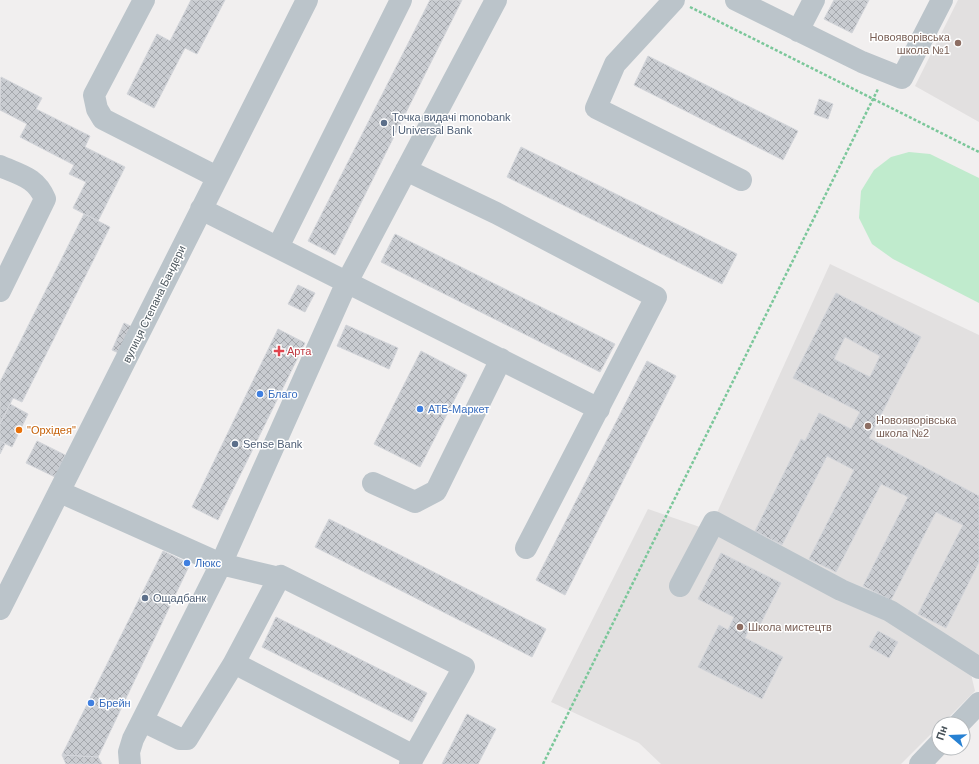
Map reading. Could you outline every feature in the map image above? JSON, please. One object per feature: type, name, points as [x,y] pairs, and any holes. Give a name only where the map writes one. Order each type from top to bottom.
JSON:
[{"type":"street","points":[[144,0],[94,95],[97,109],[103,119],[217,177]]},
{"type":"street","name":"вулиця Степана Бандери","points":[[0,609],[307,0]]},
{"type":"street","points":[[278,247],[401,0]]},
{"type":"street","points":[[130,764],[129,752],[221,564],[347,282],[496,0]]},
{"type":"street","points":[[736,0],[798,31],[902,78],[942,0]]},
{"type":"street","points":[[798,31],[814,0]]},
{"type":"street","points":[[678,2],[615,64],[596,108],[741,180]]},
{"type":"street","points":[[0,166],[33,181],[40,188],[45,199],[0,291]]},
{"type":"street","points":[[406,170],[496,213],[656,297],[526,548]]},
{"type":"street","points":[[201,209],[598,409]]},
{"type":"street","points":[[372,483],[415,502],[436,491],[500,359]]},
{"type":"street","points":[[60,492],[221,564],[280,578],[281,576],[464,667],[412,760],[234,663]]},
{"type":"street","points":[[680,586],[714,522],[841,590],[890,610],[979,668]]},
{"type":"street","points":[[143,721],[180,739],[187,739],[234,663],[280,578]]},
{"type":"street","points":[[967,716],[979,703]]},
{"type":"street","points":[[920,764],[931,752]]},
{"type":"path","points":[[678,2],[979,152]]},
{"type":"path","points":[[543,764],[886,72]]},
{"type":"shaded area","name":"Новояворівська школа №1","points":[[958,0],[979,0],[979,122],[915,86]]},
{"type":"shaded area","name":"Новояворівська школа №2","points":[[830,264],[979,335],[979,656],[715,517]]},
{"type":"shaded area","points":[[648,509],[720,534],[870,605],[969,666],[975,691],[950,716],[931,716],[931,734],[901,764],[661,764],[639,743],[551,702]]},
{"type":"green space","points":[[909,152],[930,154],[979,178],[979,303],[893,259],[872,244],[859,218],[861,191],[874,170],[891,157]]},
{"type":"building","points":[[191,0],[225,0],[197,54],[185,48],[154,108],[127,94],[157,34],[170,41]]},
{"type":"building","points":[[430,0],[462,0],[335,255],[308,241]]},
{"type":"building","points":[[834,0],[869,0],[852,33],[824,19]]},
{"type":"building","points":[[648,56],[798,131],[783,160],[634,85]]},
{"type":"building","points":[[1,77],[42,98],[36,109],[90,136],[85,147],[125,167],[98,221],[73,208],[86,182],[69,174],[74,165],[20,137],[27,124],[0,110]]},
{"type":"building","points":[[819,99],[833,104],[828,119],[814,114]]},
{"type":"building","points":[[521,147],[737,254],[722,284],[507,177]]},
{"type":"building","points":[[84,214],[110,227],[22,402],[13,398],[0,424],[0,382]]},
{"type":"building","points":[[395,234],[615,344],[600,372],[381,262]]},
{"type":"building","points":[[298,285],[315,293],[305,312],[288,304]]},
{"type":"building","points":[[836,293],[921,337],[869,438],[979,496],[979,562],[946,628],[918,614],[963,525],[936,512],[891,600],[863,586],[908,497],[881,484],[836,572],[809,559],[854,470],[827,456],[782,545],[755,531],[801,439],[805,441],[819,413],[851,429],[860,412],[793,378]],"holes":[[[845,337],[880,356],[870,377],[834,359]]]},
{"type":"building","points":[[124,323],[137,329],[125,356],[112,350]]},
{"type":"building","points":[[346,325],[398,348],[389,369],[337,346]]},
{"type":"building","points":[[278,329],[305,343],[218,520],[192,507]]},
{"type":"building","name":"АТБ-Маркет","points":[[421,351],[467,375],[420,467],[374,444]]},
{"type":"building","points":[[647,361],[676,376],[565,595],[536,580]]},
{"type":"building","points":[[10,404],[28,414],[12,447],[0,441],[0,424]]},
{"type":"building","points":[[0,441],[5,444],[0,454]]},
{"type":"building","points":[[37,441],[65,455],[55,477],[26,463]]},
{"type":"building","points":[[329,519],[546,629],[532,657],[315,547]]},
{"type":"building","points":[[163,551],[190,564],[98,757],[62,755]]},
{"type":"building","name":"Школа мистецтв","points":[[721,553],[781,583],[758,629],[751,625],[745,638],[783,657],[762,699],[698,667],[719,625],[728,630],[734,617],[698,599]]},
{"type":"building","points":[[276,617],[427,693],[412,722],[262,647]]},
{"type":"building","points":[[878,631],[898,642],[889,658],[869,647]]},
{"type":"building","points":[[467,714],[496,729],[478,764],[442,764]]},
{"type":"building","points":[[62,755],[98,757],[102,764],[66,764]]},
{"type":"place","name":"Новояворівська школа №1","points":[[958,43]]},
{"type":"place","name":"Точка видачі monobank | Universal Bank","points":[[384,123]]},
{"type":"place","name":"Арта","points":[[279,351]]},
{"type":"place","name":"Благо","points":[[260,394]]},
{"type":"place","name":"АТБ-Маркет","points":[[420,409]]},
{"type":"place","name":"Новояворівська школа №2","points":[[868,426]]},
{"type":"place","name":"\"Орхідея\"","points":[[19,430]]},
{"type":"place","name":"Sense Bank","points":[[235,444]]},
{"type":"place","name":"Люкс","points":[[187,563]]},
{"type":"place","name":"Ощадбанк","points":[[145,598]]},
{"type":"place","name":"Школа мистецтв","points":[[740,627]]},
{"type":"place","name":"Брейн","points":[[91,703]]}]
